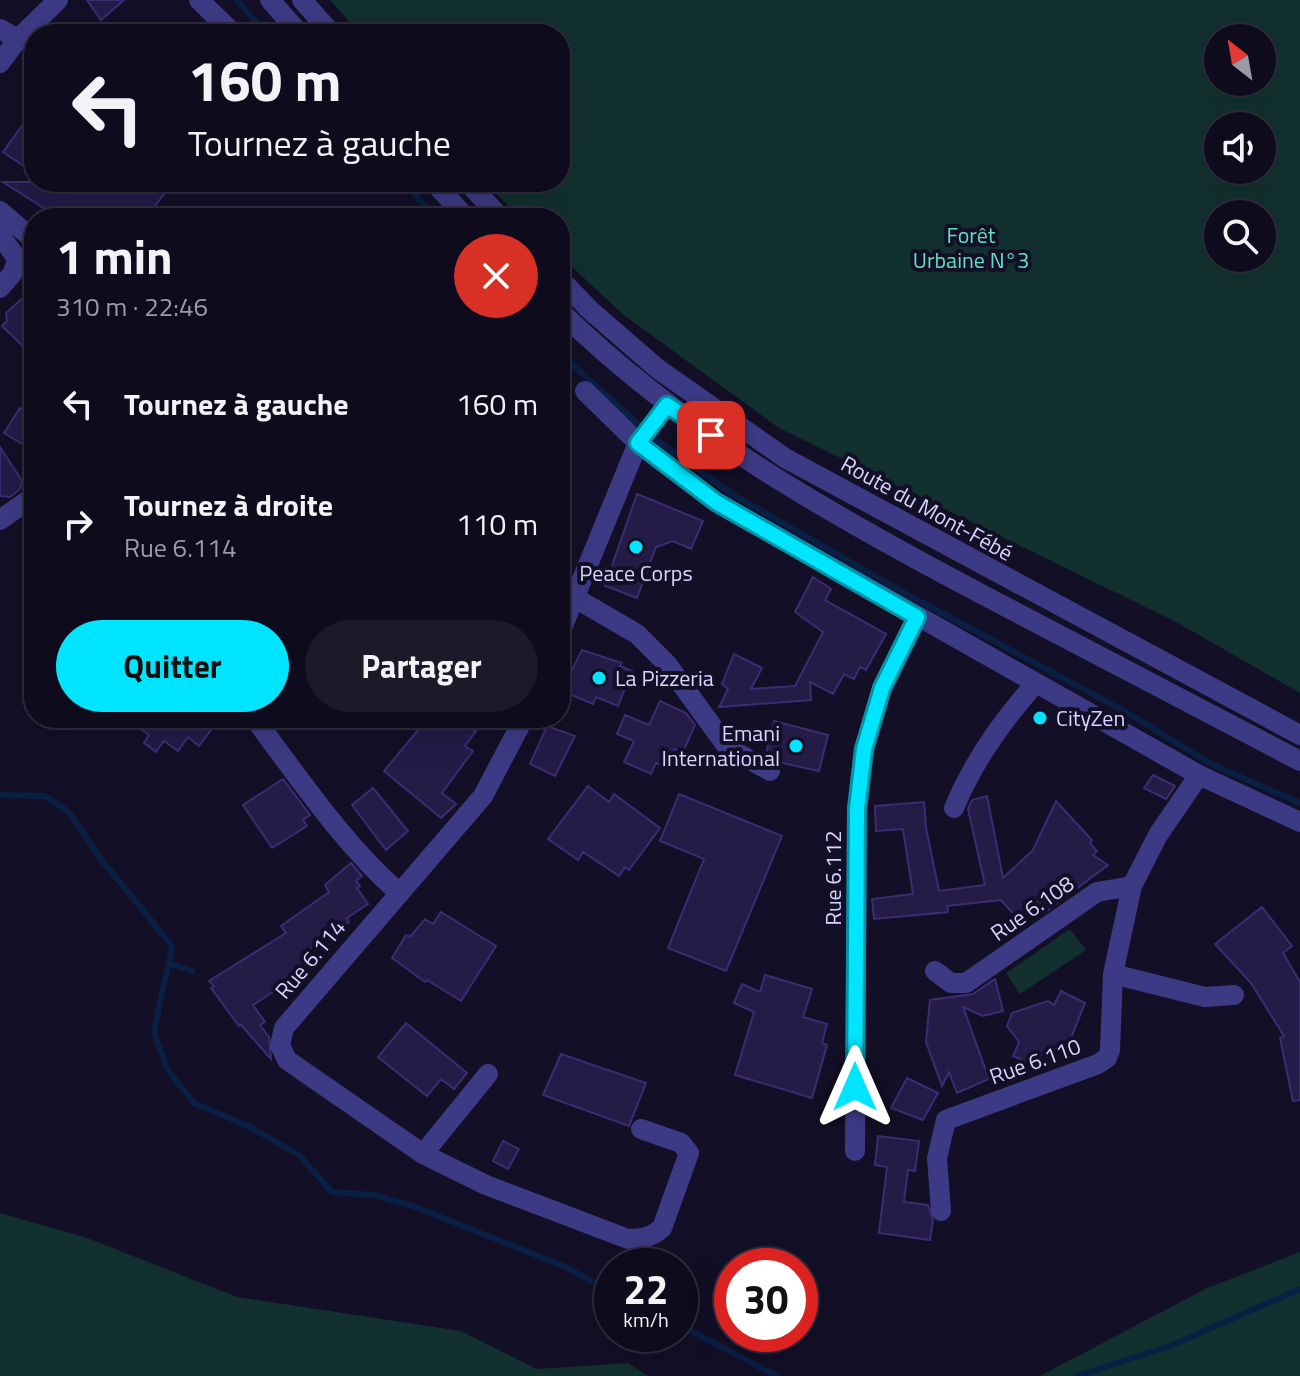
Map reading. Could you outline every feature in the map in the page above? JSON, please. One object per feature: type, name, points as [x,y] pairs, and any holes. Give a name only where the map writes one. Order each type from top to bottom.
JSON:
[{"type":"street","points":[[0,63],[9,34],[58,0]]},
{"type":"street","points":[[199,0],[224,24]]},
{"type":"street","points":[[270,0],[291,24]]},
{"type":"street","points":[[302,0],[323,24]]},
{"type":"street","points":[[443,192],[457,208]]},
{"type":"street","points":[[476,192],[492,208]]},
{"type":"street","points":[[0,211],[24,231]]},
{"type":"street","points":[[0,235],[18,260],[12,274],[0,288]]},
{"type":"street","name":"Route du Mont-Fébé","points":[[570,289],[658,369],[785,458],[1300,735]]},
{"type":"street","points":[[570,320],[667,405],[776,481],[890,546],[1300,761]]},
{"type":"street","points":[[585,391],[638,443],[716,502],[1199,775],[1300,822]]},
{"type":"street","points":[[570,610],[638,443],[667,405]]},
{"type":"street","points":[[0,520],[24,503]]},
{"type":"street","points":[[575,598],[637,634],[667,664],[728,748],[770,771]]},
{"type":"street","name":"Rue 6.112","points":[[855,1151],[857,809],[864,749],[882,688],[917,617]]},
{"type":"street","points":[[954,808],[983,752],[1010,711],[1035,684]]},
{"type":"street","points":[[261,728],[332,823],[364,861],[398,892]]},
{"type":"street","name":"Rue 6.114","points":[[519,728],[483,796],[284,1028],[280,1045],[287,1060],[423,1154],[486,1185],[628,1239],[640,1239],[662,1228],[689,1153],[681,1143],[641,1129]]},
{"type":"street","points":[[1132,886],[1158,835],[1199,775]]},
{"type":"street","name":"Rue 6.108","points":[[935,971],[951,983],[966,983],[1097,892],[1132,886]]},
{"type":"street","name":"Rue 6.110","points":[[941,1211],[937,1158],[946,1120],[1107,1058],[1110,1050],[1113,974],[1132,886]]},
{"type":"street","points":[[1113,974],[1205,997],[1234,995]]},
{"type":"street","points":[[423,1154],[488,1074]]},
{"type":"green space","name":"Forêt Urbaine N°3","points":[[330,0],[1300,0],[1300,693],[1178,623],[779,428],[625,316],[570,265],[570,208],[510,208],[495,192],[570,192],[570,24],[351,24]]},
{"type":"green space","points":[[1070,929],[1086,950],[1020,994],[1006,973]]},
{"type":"green space","points":[[0,1213],[87,1238],[237,1297],[461,1331],[537,1369],[628,1363],[648,1376],[0,1376]]},
{"type":"green space","points":[[1300,1252],[1300,1376],[1040,1376],[1205,1289]]},
{"type":"building","points":[[87,0],[124,0],[101,20]]},
{"type":"building","points":[[24,123],[24,166],[3,152]]},
{"type":"building","points":[[3,182],[24,182],[24,192],[166,192],[154,208],[43,208]]},
{"type":"building","points":[[24,297],[24,347],[2,326],[7,321],[6,313]]},
{"type":"building","points":[[20,408],[24,411],[24,445],[4,433]]},
{"type":"building","points":[[0,447],[22,481],[20,489],[10,497],[0,496]]},
{"type":"building","name":"Peace Corps","points":[[637,494],[703,521],[691,549],[673,541],[656,547],[637,598],[605,586]]},
{"type":"building","points":[[813,577],[831,589],[825,600],[886,634],[866,670],[860,667],[854,679],[844,674],[833,694],[810,682],[811,700],[719,707],[728,689],[722,684],[734,654],[762,668],[751,689],[795,686],[823,632],[795,612]]},
{"type":"building","name":"La Pizzeria","points":[[582,650],[622,663],[620,666],[632,671],[618,706],[596,697],[593,704],[570,694],[570,674]]},
{"type":"building","points":[[660,701],[686,713],[695,725],[683,752],[674,749],[666,767],[656,763],[651,774],[624,762],[634,741],[617,734],[625,715],[649,725]]},
{"type":"building","name":"Emani International","points":[[774,721],[828,735],[819,771],[778,762],[766,754]]},
{"type":"building","points":[[140,728],[212,728],[199,746],[188,737],[178,751],[164,741],[156,752],[144,743],[149,735]]},
{"type":"building","points":[[420,728],[472,728],[476,731],[465,746],[473,751],[442,793],[456,804],[441,818],[384,771]]},
{"type":"building","points":[[546,728],[575,736],[555,776],[530,764]]},
{"type":"building","points":[[1153,775],[1175,786],[1166,799],[1144,788]]},
{"type":"building","points":[[283,779],[310,815],[303,820],[307,826],[272,848],[243,805]]},
{"type":"building","points":[[588,786],[609,802],[614,794],[660,828],[629,870],[625,867],[619,876],[583,852],[578,860],[548,839]]},
{"type":"building","points":[[373,788],[408,831],[386,850],[352,805]]},
{"type":"building","points":[[679,794],[782,836],[726,971],[668,948],[704,859],[660,841]]},
{"type":"building","points":[[987,796],[1003,878],[1033,850],[1056,801],[1092,840],[1090,843],[1097,851],[1093,855],[1108,865],[1044,913],[1037,902],[1017,918],[1001,900],[947,906],[948,912],[874,919],[872,899],[913,894],[903,829],[876,831],[875,806],[924,802],[939,891],[985,885],[968,809],[972,800]]},
{"type":"building","points":[[351,863],[362,876],[356,881],[360,886],[357,888],[368,904],[347,918],[349,922],[309,950],[317,963],[253,1005],[265,1022],[260,1025],[269,1037],[271,1059],[239,1026],[209,981],[286,933],[281,926],[329,892],[325,885]]},
{"type":"building","points":[[1262,907],[1292,946],[1283,953],[1300,982],[1300,1100],[1293,1101],[1280,1038],[1284,1036],[1251,983],[1215,944]]},
{"type":"building","points":[[441,912],[496,946],[461,1001],[427,980],[425,982],[392,958],[406,935],[410,937],[425,919],[433,924]]},
{"type":"building","points":[[765,975],[812,989],[803,1017],[827,1024],[822,1043],[827,1045],[812,1098],[735,1075],[754,1012],[734,1003],[742,984],[760,992]]},
{"type":"building","points":[[995,979],[1003,1011],[983,1016],[963,1007],[989,1079],[957,1093],[949,1072],[942,1086],[926,1042],[930,1000],[973,994]]},
{"type":"building","points":[[1061,991],[1085,1003],[1065,1053],[1053,1048],[1041,1055],[1035,1066],[1013,1056],[1019,1042],[1007,1026],[1012,1013],[1048,1001],[1054,1005]]},
{"type":"building","points":[[406,1023],[467,1073],[454,1089],[441,1079],[427,1096],[378,1057]]},
{"type":"building","points":[[561,1054],[646,1083],[629,1126],[543,1095]]},
{"type":"building","points":[[907,1078],[938,1093],[923,1120],[891,1108]]},
{"type":"building","points":[[878,1136],[919,1141],[915,1171],[908,1170],[904,1202],[928,1205],[933,1220],[930,1240],[879,1233],[887,1167],[875,1165]]},
{"type":"building","points":[[503,1141],[519,1149],[508,1169],[493,1161]]},
{"type":"waterway","points":[[237,0],[257,24]]},
{"type":"waterway","points":[[412,192],[427,208]]},
{"type":"waterway","points":[[570,362],[651,436],[732,494],[910,596],[1126,712],[1213,765],[1300,803]]},
{"type":"waterway","points":[[0,795],[45,796],[69,812],[100,858],[172,946],[154,1032],[167,1069],[194,1103],[250,1127],[299,1155],[332,1192],[373,1195],[413,1206],[566,1267],[594,1283]]},
{"type":"waterway","points":[[168,963],[192,971]]},
{"type":"waterway","points":[[1077,1376],[1170,1346],[1300,1289]]},
{"type":"waterway","points":[[698,1334],[777,1376]]},
{"type":"place","name":"Peace Corps","points":[[636,547]]},
{"type":"place","name":"La Pizzeria","points":[[599,678]]},
{"type":"place","name":"CityZen","points":[[1040,718]]},
{"type":"place","name":"Emani International","points":[[796,746]]},
{"type":"route","points":[[711,435],[667,405],[654,418],[638,443],[716,502],[917,617],[882,688],[864,749],[857,809],[855,1087]]}]
